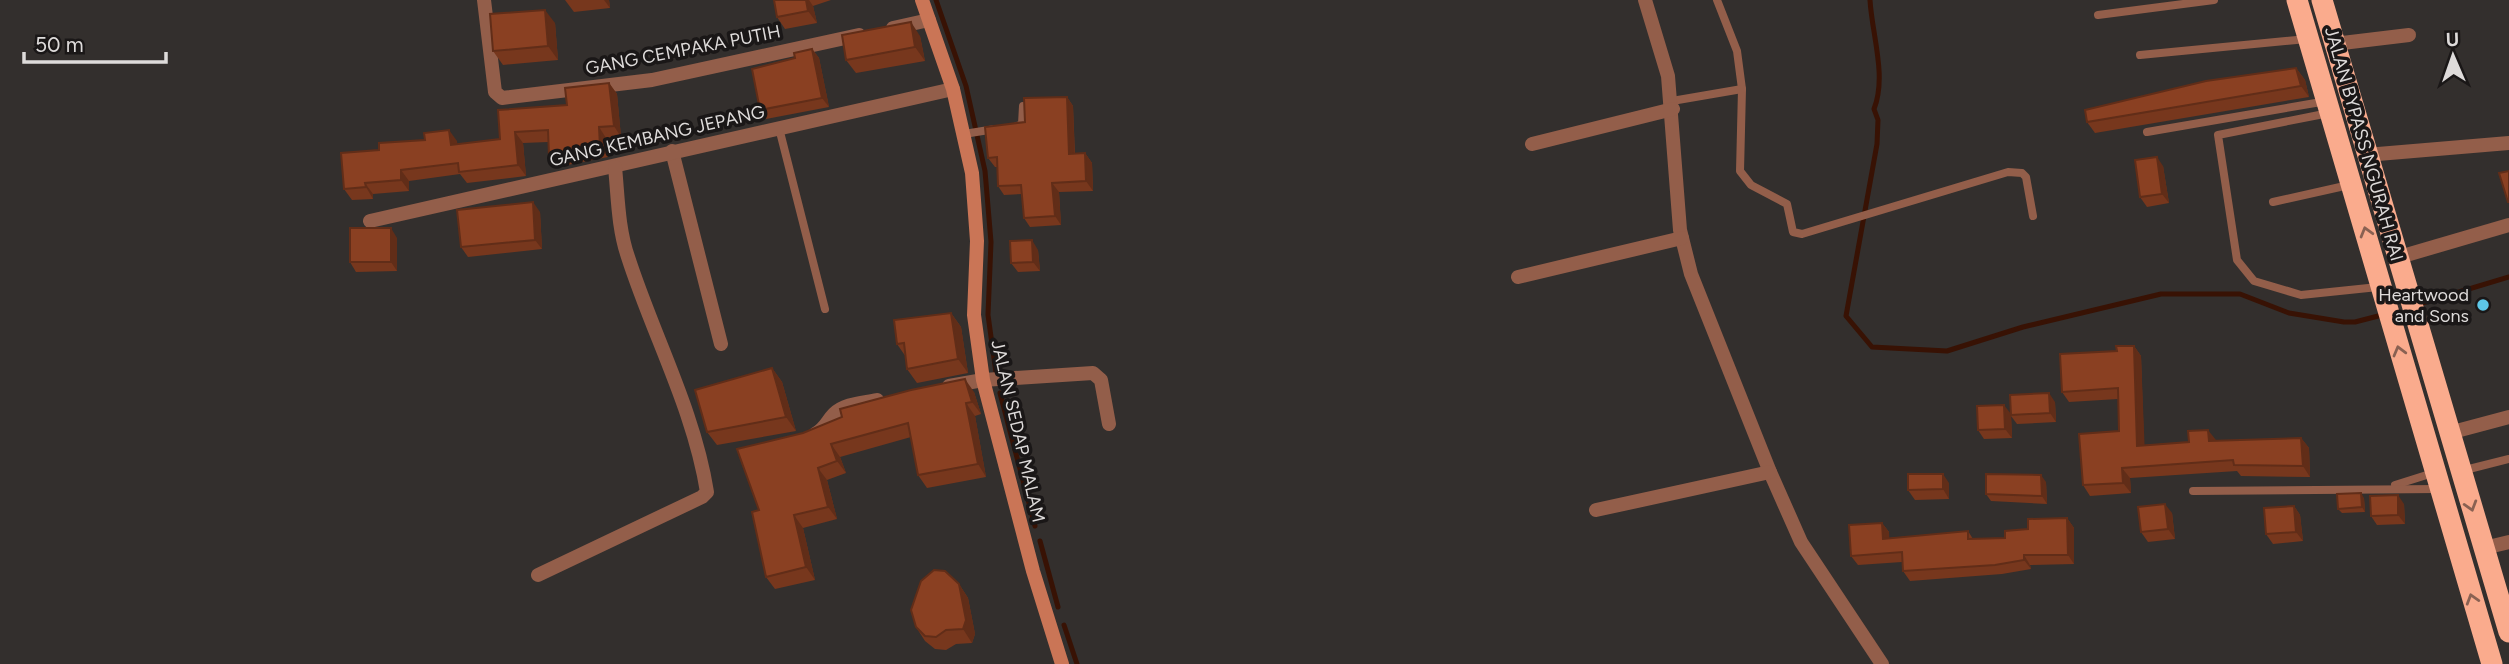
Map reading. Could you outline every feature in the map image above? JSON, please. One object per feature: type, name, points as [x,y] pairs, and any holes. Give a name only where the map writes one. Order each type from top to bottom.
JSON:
[{"type":"highway","name":"JALAN BYPASS NGURAH RAI","points":[[2297,0],[2352,185],[2391,292],[2437,394],[2509,632]]},
{"type":"highway","name":"JALAN BYPASS NGURAH RAI","points":[[2322,0],[2396,258],[2391,292],[2413,404],[2492,664]]},
{"type":"street","name":"GANG CEMPAKA PUTIH","points":[[484,0],[495,92],[502,98],[652,80],[929,20]]},
{"type":"street","name":"JALAN SEDAP MALAM","points":[[922,0],[969,133],[976,210],[974,315],[1033,571],[1062,664]]},
{"type":"street","points":[[1645,0],[1662,50],[1672,105],[1682,238],[1691,274],[1801,542],[1882,664]]},
{"type":"street","points":[[2334,44],[2409,34]]},
{"type":"street","name":"GANG KEMBANG JEPANG","points":[[370,221],[953,89]]},
{"type":"street","points":[[1532,144],[1672,105]]},
{"type":"street","points":[[2365,155],[2509,142]]},
{"type":"street","points":[[672,151],[720,344]]},
{"type":"street","points":[[538,575],[702,497],[707,492],[683,405],[627,256],[619,219],[615,167]]},
{"type":"street","points":[[2396,258],[2509,225]]},
{"type":"street","points":[[1518,277],[1682,238]]},
{"type":"street","points":[[937,389],[988,379],[1098,375],[1109,424]]},
{"type":"street","points":[[797,439],[821,431],[835,412],[846,406],[898,396]]},
{"type":"street","points":[[2449,433],[2509,417]]},
{"type":"street","points":[[1596,510],[1770,472]]},
{"type":"street","points":[[2484,548],[2509,542]]},
{"type":"lane","points":[[1717,0],[1737,51],[1742,89],[1740,171],[1751,185],[1787,204],[1793,232],[1802,234],[2015,171],[2026,177],[2033,216]]},
{"type":"lane","points":[[2098,15],[2214,0]]},
{"type":"lane","points":[[2140,55],[2310,39]]},
{"type":"lane","points":[[1672,105],[1742,89]]},
{"type":"lane","points":[[969,133],[1022,124],[1024,106]]},
{"type":"lane","points":[[2147,132],[2330,106]]},
{"type":"lane","points":[[2330,106],[2218,135],[2237,260],[2254,281],[2301,295],[2391,292]]},
{"type":"lane","points":[[779,128],[825,309]]},
{"type":"lane","points":[[2273,202],[2352,185]]},
{"type":"lane","points":[[2461,471],[2509,459]]},
{"type":"lane","points":[[2389,487],[2437,481]]},
{"type":"lane","points":[[2193,491],[2389,487],[2437,481]]},
{"type":"building","points":[[774,0],[806,0],[808,11],[777,17]]},
{"type":"building","points":[[545,10],[548,46],[493,51],[490,14]]},
{"type":"building","points":[[911,22],[915,47],[846,60],[842,35]]},
{"type":"building","points":[[812,49],[822,98],[760,110],[752,69],[795,58],[794,53]]},
{"type":"building","points":[[2296,68],[2301,86],[2087,122],[2085,110],[2206,81]]},
{"type":"building","points":[[609,83],[614,126],[599,127],[600,146],[549,156],[548,130],[515,132],[518,165],[459,172],[458,163],[401,170],[401,180],[365,183],[366,187],[344,189],[341,153],[379,150],[379,143],[425,140],[424,133],[449,130],[451,145],[500,139],[498,110],[567,105],[565,88]]},
{"type":"building","points":[[1067,97],[1069,154],[1085,153],[1086,181],[1052,183],[1055,216],[1024,218],[1021,185],[998,186],[997,157],[988,158],[985,127],[1025,122],[1024,98]]},
{"type":"building","points":[[2157,157],[2162,194],[2140,197],[2135,160]]},
{"type":"building","points":[[2509,171],[2509,202],[2508,202],[2499,173]]},
{"type":"building","points":[[533,202],[535,240],[461,247],[457,210]]},
{"type":"building","points":[[350,228],[391,228],[391,262],[350,262]]},
{"type":"building","points":[[1032,240],[1033,262],[1011,263],[1010,241]]},
{"type":"building","points":[[951,313],[958,359],[907,369],[904,343],[897,344],[894,320]]},
{"type":"building","points":[[2116,346],[2134,346],[2137,446],[2189,442],[2188,431],[2208,430],[2209,441],[2301,438],[2303,466],[2234,465],[2233,460],[2122,468],[2123,483],[2083,485],[2079,434],[2119,431],[2118,388],[2062,392],[2060,354],[2117,351]]},
{"type":"building","points":[[772,368],[786,417],[707,432],[695,390]]},
{"type":"building","points":[[965,379],[972,402],[966,403],[978,464],[918,475],[908,423],[831,444],[837,461],[818,468],[828,507],[794,515],[806,567],[766,577],[752,512],[759,510],[737,449],[803,433],[842,417],[840,409]]},
{"type":"building","points":[[2049,393],[2050,413],[2011,415],[2010,395]]},
{"type":"building","points":[[2004,405],[2005,429],[1978,430],[1977,406]]},
{"type":"building","points":[[1908,474],[1943,474],[1943,489],[1908,490]]},
{"type":"building","points":[[1986,474],[2041,475],[2042,496],[1986,494]]},
{"type":"building","points":[[2361,493],[2362,507],[2338,509],[2337,494]]},
{"type":"building","points":[[2398,495],[2398,515],[2371,516],[2370,496]]},
{"type":"building","points":[[2165,504],[2168,529],[2141,532],[2138,507]]},
{"type":"building","points":[[2294,506],[2296,532],[2266,534],[2264,508]]},
{"type":"building","points":[[2067,518],[2068,555],[2024,555],[2024,560],[1995,565],[1903,571],[1902,552],[1851,556],[1849,525],[1882,523],[1883,539],[1968,531],[1968,539],[2005,538],[2005,531],[2028,529],[2028,519]]},
{"type":"building","points":[[934,570],[945,571],[959,584],[966,620],[963,629],[946,630],[936,637],[925,636],[916,627],[911,610],[921,581]]},
{"type":"waterway","points":[[936,0],[966,86],[985,171],[991,242],[988,315],[996,373]]},
{"type":"waterway","points":[[1870,0],[1879,69],[1878,96],[1874,109],[1878,120],[1877,144],[1846,316],[1872,347],[1947,351],[2023,327],[2161,294],[2240,294],[2289,313],[2344,322],[2386,314]]},
{"type":"waterway","points":[[2419,304],[2509,277]]},
{"type":"waterway","points":[[1000,393],[1035,526]]},
{"type":"waterway","points":[[1040,541],[1058,607]]},
{"type":"waterway","points":[[1064,625],[1077,664]]},
{"type":"place","name":"Heartwood and Sons","points":[[2483,305]]}]
